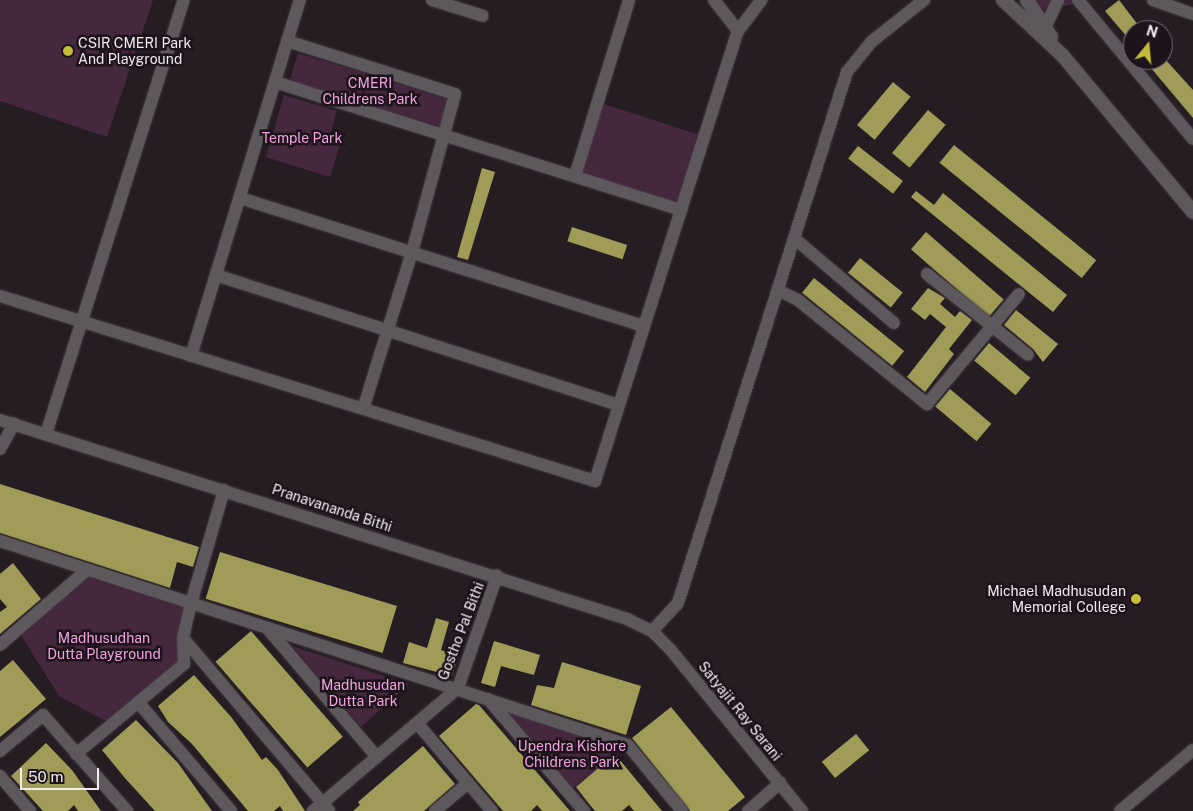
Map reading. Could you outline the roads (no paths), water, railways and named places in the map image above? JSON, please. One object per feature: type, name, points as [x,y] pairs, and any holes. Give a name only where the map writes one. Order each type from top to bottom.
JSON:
[{"type":"street","points":[[46,434],[184,0]]},
{"type":"street","points":[[192,356],[300,0]]},
{"type":"street","points":[[432,0],[483,16]]},
{"type":"street","points":[[575,176],[629,0]]},
{"type":"street","points":[[714,0],[738,31]]},
{"type":"street","points":[[0,296],[595,481],[738,31],[761,0]]},
{"type":"street","points":[[652,631],[678,604],[847,72],[871,42],[924,0]]},
{"type":"street","points":[[1004,0],[1063,56],[1193,212]]},
{"type":"street","points":[[1026,0],[1063,56]]},
{"type":"street","points":[[1045,28],[1058,0]]},
{"type":"street","points":[[1078,0],[1193,139]]},
{"type":"street","points":[[1153,0],[1192,9]]},
{"type":"street","points":[[288,41],[455,94],[412,252],[363,409]]},
{"type":"street","points":[[275,82],[681,210]]},
{"type":"street","points":[[240,198],[644,326]]},
{"type":"street","points":[[794,238],[894,323]]},
{"type":"street","points":[[927,274],[1028,355]]},
{"type":"street","points":[[216,276],[619,405]]},
{"type":"street","points":[[778,290],[798,300],[927,404],[1019,294]]},
{"type":"street","name":"Pranavananda Bithi","points":[[0,420],[497,576],[627,619],[652,631]]},
{"type":"street","points":[[0,449],[14,424]]},
{"type":"street","points":[[76,754],[184,664],[183,638],[224,490]]},
{"type":"street","points":[[3,546],[87,570],[458,688],[628,745],[682,811]]},
{"type":"street","points":[[0,645],[87,570]]},
{"type":"street","name":"Gostho Pal Bithi","points":[[321,808],[377,756],[458,688],[497,576]]},
{"type":"street","points":[[268,629],[377,756]]},
{"type":"street","name":"Satyajit Ray Sarani","points":[[652,631],[802,811]]},
{"type":"street","points":[[183,638],[321,808]]},
{"type":"street","points":[[487,698],[584,811]]},
{"type":"street","points":[[138,702],[231,811]]},
{"type":"street","points":[[0,751],[42,715],[127,811]]},
{"type":"street","points":[[417,723],[492,811]]},
{"type":"street","points":[[1120,811],[1193,750]]},
{"type":"street","points":[[0,776],[30,811]]},
{"type":"street","points":[[436,811],[468,783]]},
{"type":"street","points":[[748,811],[780,783]]},
{"type":"place","name":"CSIR CMERI Park And Playground","points":[[68,51]]},
{"type":"place","name":"Michael Madhusudan Memorial College","points":[[1136,599]]},
{"type":"park label","name":"CMERI Childrens Park","points":[[370,92]]},
{"type":"park label","name":"Temple Park","points":[[302,138]]},
{"type":"park label","name":"Madhusudhan Dutta Playground","points":[[104,646]]},
{"type":"park label","name":"Madhusudan Dutta Park","points":[[363,694]]},
{"type":"park label","name":"Upendra Kishore Childrens Park","points":[[572,754]]}]
